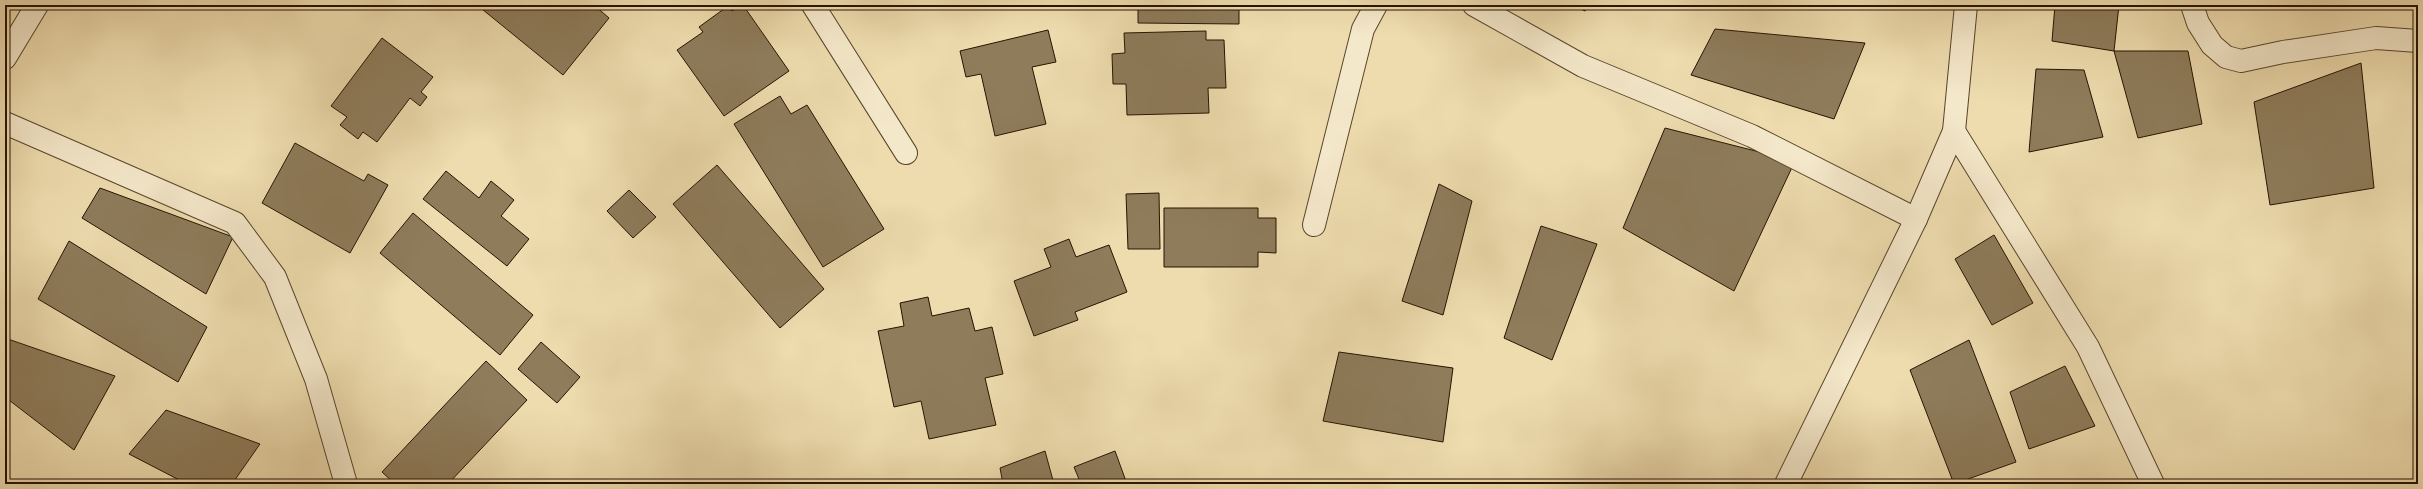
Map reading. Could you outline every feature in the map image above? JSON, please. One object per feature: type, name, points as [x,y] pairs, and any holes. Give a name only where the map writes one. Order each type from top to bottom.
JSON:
[{"type":"street","points":[[5,58],[37,5]]},
{"type":"street","points":[[813,5],[906,153]]},
{"type":"street","points":[[1314,225],[1363,30],[1376,5]]},
{"type":"street","points":[[1474,5],[1583,66],[1752,136],[1916,218]]},
{"type":"street","points":[[1786,484],[1916,218],[1954,131],[1966,5]]},
{"type":"street","points":[[2192,5],[2198,23],[2212,45],[2226,57],[2241,61],[2282,52],[2376,38],[2418,41]]},
{"type":"street","points":[[5,123],[235,224],[275,277],[316,379],[346,484]]},
{"type":"street","points":[[1954,131],[2088,346],[2153,484]]},
{"type":"building","points":[[477,5],[594,5],[609,18],[563,75]]},
{"type":"building","points":[[743,5],[789,71],[724,116],[677,50],[703,32],[699,27],[728,6],[732,11]]},
{"type":"building","points":[[1138,5],[1239,5],[1239,24],[1138,23]]},
{"type":"building","points":[[1572,5],[1588,5],[1585,11]]},
{"type":"building","points":[[2055,5],[2119,5],[2114,51],[2052,41]]},
{"type":"building","points":[[1715,29],[1865,43],[1834,119],[1691,75]]},
{"type":"building","points":[[1048,30],[1056,62],[1032,67],[1046,124],[995,136],[981,74],[966,77],[960,51]]},
{"type":"building","points":[[1206,31],[1206,40],[1224,40],[1226,88],[1208,88],[1209,113],[1127,115],[1126,84],[1113,84],[1112,54],[1125,53],[1124,33]]},
{"type":"building","points":[[382,38],[433,77],[421,92],[427,97],[420,106],[410,98],[377,142],[363,132],[358,139],[340,125],[347,117],[331,106]]},
{"type":"building","points":[[2114,51],[2188,51],[2202,124],[2138,138]]},
{"type":"building","points":[[2361,63],[2374,188],[2270,205],[2254,102]]},
{"type":"building","points":[[2036,69],[2084,70],[2103,137],[2029,152]]},
{"type":"building","points":[[780,96],[791,114],[807,105],[884,229],[823,267],[734,124]]},
{"type":"building","points":[[1665,128],[1795,161],[1734,291],[1623,228]]},
{"type":"building","points":[[295,143],[364,181],[368,174],[388,185],[350,253],[262,203]]},
{"type":"building","points":[[717,165],[824,289],[780,328],[673,204]]},
{"type":"building","points":[[446,171],[479,198],[491,181],[514,200],[501,216],[529,239],[507,266],[423,199]]},
{"type":"building","points":[[1439,184],[1472,201],[1443,315],[1402,301]]},
{"type":"building","points":[[100,188],[233,237],[206,294],[82,218]]},
{"type":"building","points":[[629,190],[656,217],[633,238],[607,211]]},
{"type":"building","points":[[1159,193],[1160,249],[1128,249],[1126,194]]},
{"type":"building","points":[[1164,208],[1258,208],[1258,218],[1276,218],[1276,253],[1258,252],[1258,267],[1164,267]]},
{"type":"building","points":[[413,213],[533,315],[500,355],[380,253]]},
{"type":"building","points":[[1541,226],[1597,244],[1552,360],[1504,338]]},
{"type":"building","points":[[1994,235],[2033,303],[1992,325],[1955,259]]},
{"type":"building","points":[[1069,239],[1076,257],[1109,245],[1127,292],[1075,312],[1078,320],[1034,336],[1014,281],[1051,267],[1044,249]]},
{"type":"building","points":[[69,241],[207,327],[178,382],[38,299]]},
{"type":"building","points":[[928,297],[932,316],[969,308],[975,331],[992,327],[1003,374],[985,378],[996,425],[929,439],[921,401],[894,407],[878,331],[904,326],[900,303]]},
{"type":"building","points":[[5,338],[115,376],[74,450],[5,397]]},
{"type":"building","points":[[1969,340],[2016,462],[1954,484],[1910,370]]},
{"type":"building","points":[[541,342],[580,377],[557,403],[518,369]]},
{"type":"building","points":[[1339,352],[1453,368],[1443,442],[1323,421]]},
{"type":"building","points":[[486,361],[527,400],[448,484],[395,484],[382,472]]},
{"type":"building","points":[[2065,366],[2095,426],[2029,449],[2010,392]]},
{"type":"building","points":[[166,410],[260,444],[232,484],[187,484],[129,454]]},
{"type":"building","points":[[1045,451],[1054,484],[1003,484],[1000,468]]},
{"type":"building","points":[[1115,451],[1127,484],[1081,484],[1074,467]]}]
